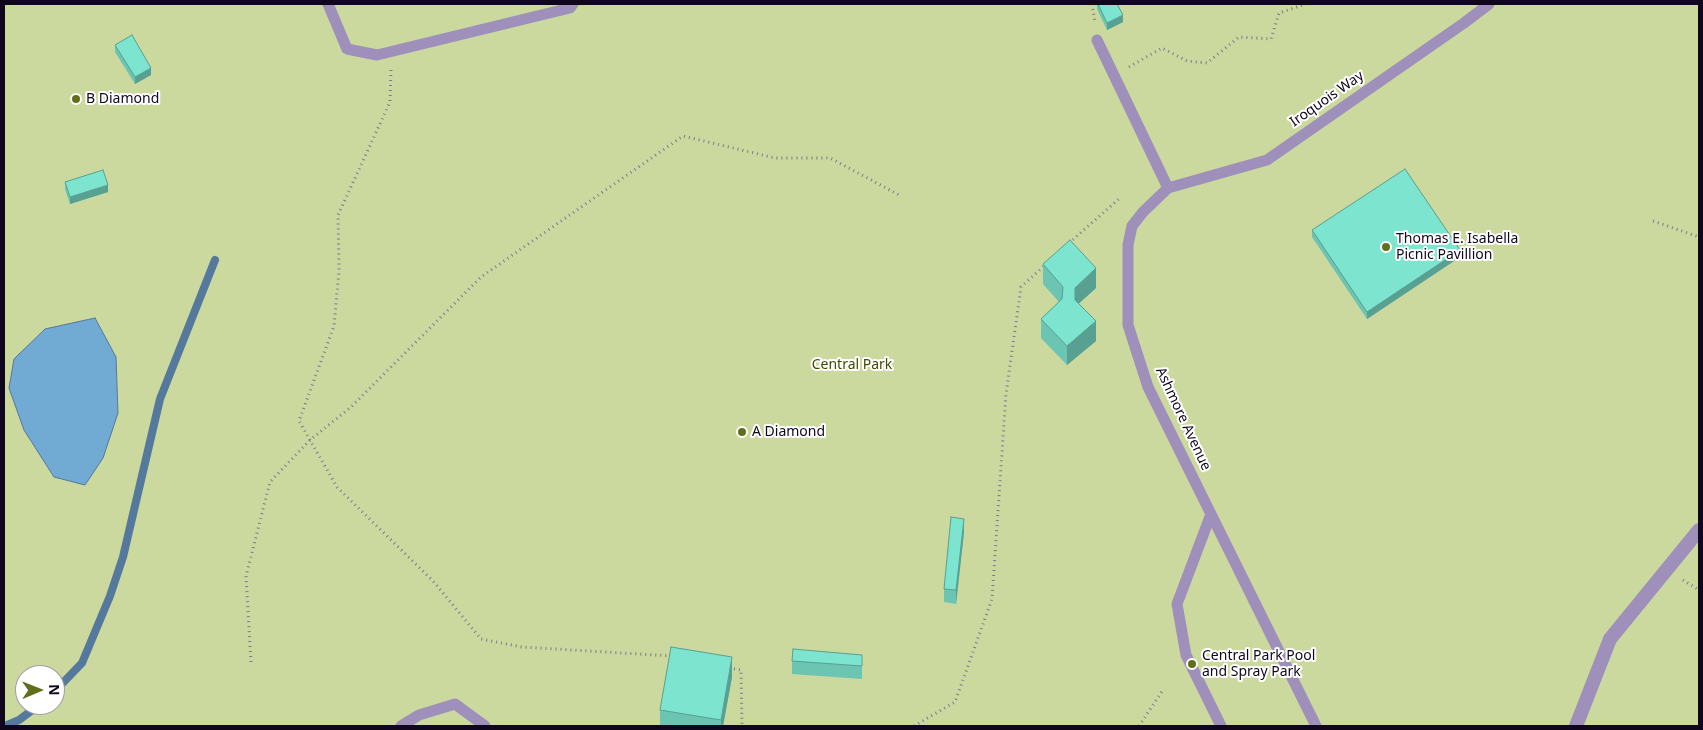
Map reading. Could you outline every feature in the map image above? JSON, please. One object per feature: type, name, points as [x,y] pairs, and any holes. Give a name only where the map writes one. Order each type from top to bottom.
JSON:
[{"type":"street","points":[[1576,726],[1610,638],[1699,530]]},
{"type":"lane","points":[[328,4],[347,49],[377,56],[570,8],[573,4]]},
{"type":"lane","name":"Iroquois Way","points":[[1168,188],[1267,160],[1489,4]]},
{"type":"lane","points":[[1097,40],[1168,188]]},
{"type":"lane","name":"Ashmore Avenue","points":[[1168,188],[1143,212],[1132,226],[1128,245],[1128,325],[1148,387],[1316,726]]},
{"type":"lane","points":[[1211,514],[1177,604],[1186,655],[1221,726]]},
{"type":"lane","points":[[401,726],[418,715],[455,704],[485,726]]},
{"type":"path","points":[[1129,68],[1162,48],[1187,61],[1208,63],[1239,37],[1271,39],[1279,13],[1306,4]]},
{"type":"path","points":[[391,52],[390,102],[338,215],[338,272],[334,326],[299,421],[337,487],[433,581],[481,639],[522,647],[672,656]]},
{"type":"path","points":[[251,662],[246,576],[270,482],[310,440],[351,407],[481,277],[683,136],[775,158],[830,158],[901,196]]},
{"type":"path","points":[[1064,249],[1120,198]]},
{"type":"path","points":[[1653,221],[1699,238]]},
{"type":"path","points":[[914,726],[955,702],[992,599],[1006,394],[1022,287],[1050,261]]},
{"type":"path","points":[[721,666],[741,670],[742,726]]},
{"type":"path","points":[[1139,726],[1162,690]]},
{"type":"green space","name":"Central Park","points":[[4,4],[1699,4],[1699,726],[4,726]]},
{"type":"water","points":[[95,318],[116,357],[118,413],[103,458],[85,485],[54,477],[24,430],[9,388],[14,359],[45,329]]},
{"type":"building","points":[[1098,4],[1117,4],[1123,15],[1107,23]]},
{"type":"building","points":[[132,35],[151,68],[135,77],[115,45]]},
{"type":"building","name":"Thomas E. Isabella Picnic Pavillion","points":[[1405,169],[1460,250],[1367,312],[1312,230]]},
{"type":"building","points":[[103,170],[108,185],[70,197],[65,182]]},
{"type":"building","points":[[1070,240],[1096,268],[1075,288],[1075,300],[1096,321],[1067,346],[1041,319],[1062,299],[1063,287],[1043,264]]},
{"type":"building","points":[[951,517],[964,519],[956,590],[944,589]]},
{"type":"building","points":[[671,647],[732,657],[721,720],[660,710]]},
{"type":"building","points":[[793,649],[862,655],[862,666],[792,661]]},
{"type":"waterway","points":[[65,681],[82,663],[110,596],[123,557],[160,399],[215,260]]},
{"type":"waterway","points":[[5,726],[26,715]]},
{"type":"place","name":"B Diamond","points":[[76,99]]},
{"type":"place","name":"Thomas E. Isabella Picnic Pavillion","points":[[1386,247]]},
{"type":"place","name":"A Diamond","points":[[742,432]]},
{"type":"place","name":"Central Park Pool and Spray Park","points":[[1192,664]]}]
